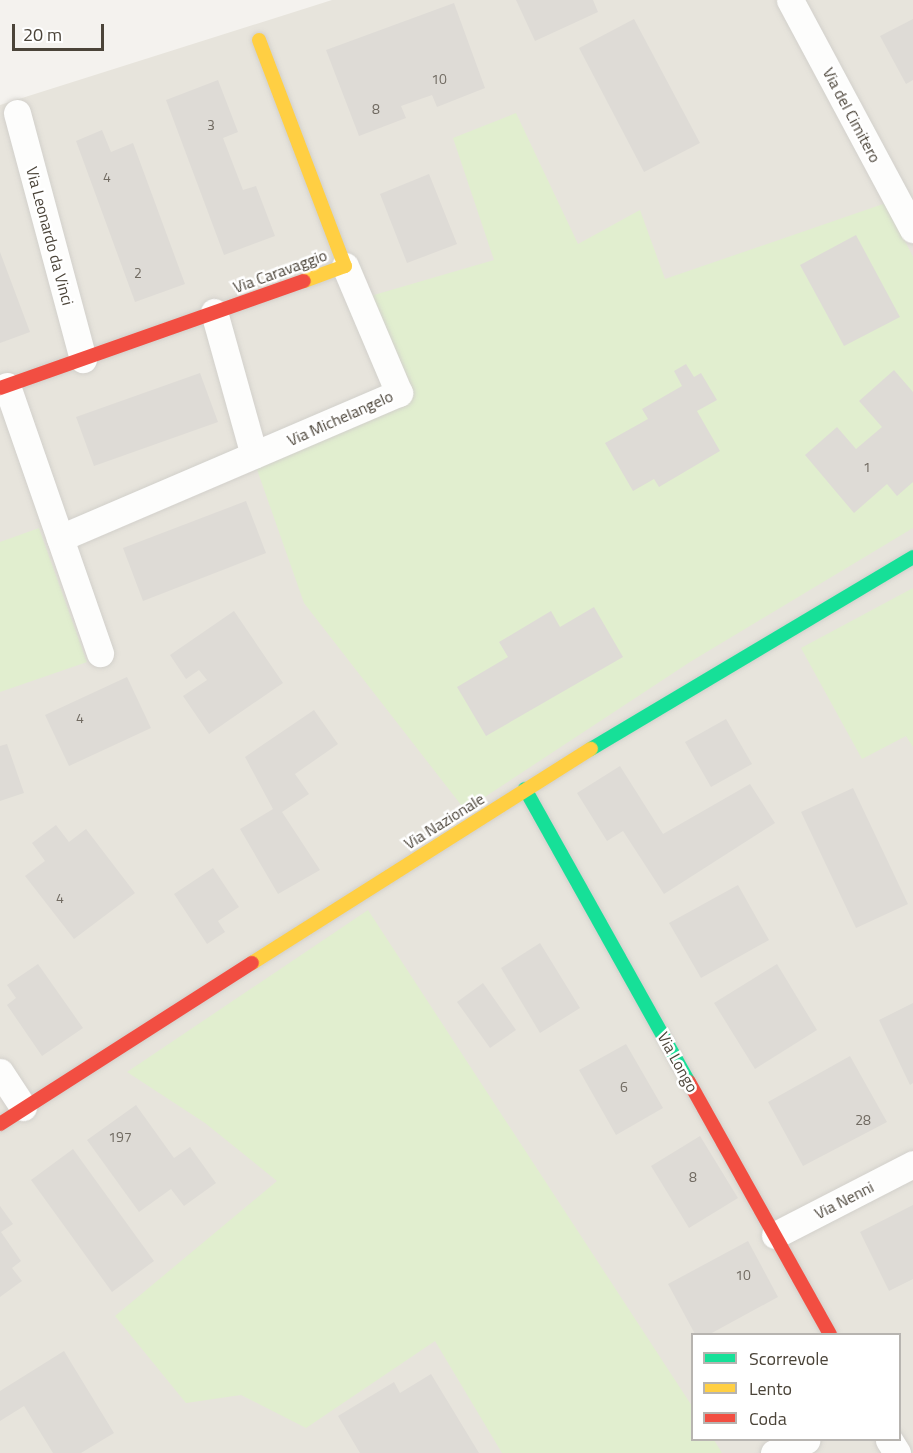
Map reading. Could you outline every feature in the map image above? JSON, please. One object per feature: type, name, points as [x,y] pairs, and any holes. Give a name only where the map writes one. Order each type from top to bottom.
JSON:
[{"type":"street","name":"Via del Cimitero","points":[[790,0],[913,229]]},
{"type":"street","name":"Via Caravaggio","points":[[4,387],[345,266],[260,40]]},
{"type":"street","name":"Via Leonardo da Vinci","points":[[17,113],[83,359]]},
{"type":"street","name":"Via Michelangelo","points":[[60,538],[399,393],[345,266]]},
{"type":"street","points":[[214,312],[254,455]]},
{"type":"street","points":[[4,387],[100,653]]},
{"type":"street","name":"Via Nazionale","points":[[0,1124],[23,1107],[525,789],[913,557]]},
{"type":"street","name":"Via Longo","points":[[525,789],[829,1333]]},
{"type":"street","points":[[0,1072],[23,1107]]},
{"type":"street","name":"Via Nenni","points":[[775,1235],[913,1164]]},
{"type":"street","points":[[774,1453],[804,1441]]},
{"type":"shaded area","points":[[332,0],[913,0],[913,1453],[0,1453],[0,105]]},
{"type":"green space","points":[[516,113],[578,244],[640,210],[665,279],[886,203],[913,257],[913,528],[690,662],[465,810],[304,603],[254,461],[410,395],[367,297],[494,260],[453,138]]},
{"type":"green space","points":[[39,528],[87,662],[0,692],[0,542]]},
{"type":"green space","points":[[913,588],[913,747],[906,736],[862,759],[801,648]]},
{"type":"green space","points":[[368,910],[691,1404],[691,1441],[715,1441],[722,1453],[502,1453],[435,1341],[306,1428],[241,1395],[186,1403],[115,1316],[277,1181],[205,1123],[127,1072]]},
{"type":"building","points":[[516,0],[593,0],[598,12],[535,41]]},
{"type":"building","points":[[454,3],[485,88],[437,107],[432,95],[401,106],[406,118],[359,136],[326,50]]},
{"type":"building","points":[[634,19],[700,143],[644,172],[579,48]]},
{"type":"building","points":[[913,19],[913,80],[906,84],[880,36]]},
{"type":"building","points":[[218,80],[238,132],[223,138],[243,190],[256,186],[275,236],[224,255],[166,100]]},
{"type":"building","points":[[102,130],[111,152],[133,143],[185,284],[135,302],[76,141]]},
{"type":"building","points":[[429,174],[457,244],[407,263],[380,194]]},
{"type":"building","points":[[856,235],[900,317],[844,346],[800,265]]},
{"type":"building","points":[[0,252],[30,332],[0,343]]},
{"type":"building","points":[[686,364],[694,377],[701,373],[717,400],[697,411],[720,451],[659,487],[654,479],[633,491],[605,443],[648,419],[642,409],[682,386],[674,371]]},
{"type":"building","points":[[894,370],[913,392],[913,482],[897,496],[887,484],[854,513],[805,455],[837,427],[856,449],[882,427],[859,401]]},
{"type":"building","points":[[200,373],[218,422],[94,466],[76,417]]},
{"type":"building","points":[[246,501],[266,553],[143,601],[123,548]]},
{"type":"building","points":[[594,607],[623,657],[486,736],[457,687],[508,657],[499,642],[551,611],[560,627]]},
{"type":"building","points":[[234,611],[283,683],[209,734],[183,696],[207,680],[199,670],[186,679],[170,655]]},
{"type":"building","points":[[127,677],[151,728],[69,766],[45,715]]},
{"type":"building","points":[[314,710],[338,744],[295,774],[309,794],[282,812],[320,870],[278,894],[240,829],[273,809],[245,757]]},
{"type":"building","points":[[726,719],[752,764],[711,787],[685,742]]},
{"type":"building","points":[[7,744],[24,793],[0,801],[0,746]]},
{"type":"building","points":[[620,766],[663,834],[750,784],[775,823],[664,894],[623,831],[607,841],[577,793]]},
{"type":"building","points":[[853,788],[908,904],[856,928],[801,812]]},
{"type":"building","points":[[56,825],[69,842],[86,829],[135,893],[74,939],[25,876],[45,861],[32,843]]},
{"type":"building","points":[[213,868],[239,907],[218,921],[225,932],[207,944],[174,894]]},
{"type":"building","points":[[738,885],[769,940],[701,978],[669,923]]},
{"type":"building","points":[[540,943],[580,1008],[540,1033],[501,968]]},
{"type":"building","points":[[38,964],[83,1028],[42,1056],[7,1005],[16,998],[7,985]]},
{"type":"building","points":[[777,964],[817,1030],[755,1069],[714,1003]]},
{"type":"building","points":[[483,983],[516,1030],[490,1048],[457,1002]]},
{"type":"building","points":[[913,1003],[913,1083],[910,1085],[879,1020]]},
{"type":"building","points":[[626,1044],[663,1108],[616,1135],[579,1070]]},
{"type":"building","points":[[850,1056],[887,1122],[803,1166],[768,1102]]},
{"type":"building","points":[[136,1105],[174,1158],[190,1147],[216,1183],[184,1206],[171,1189],[139,1212],[87,1140]]},
{"type":"building","points":[[700,1136],[738,1198],[689,1228],[651,1166]]},
{"type":"building","points":[[73,1149],[154,1261],[112,1292],[31,1180]]},
{"type":"building","points":[[913,1205],[913,1279],[889,1291],[860,1232]]},
{"type":"building","points":[[0,1206],[13,1224],[1,1232],[21,1261],[12,1268],[22,1281],[0,1297]]},
{"type":"building","points":[[748,1241],[778,1297],[712,1333],[694,1333],[668,1284]]},
{"type":"building","points":[[64,1351],[114,1433],[81,1453],[53,1453],[24,1406],[0,1421],[0,1391]]},
{"type":"building","points":[[431,1374],[479,1453],[360,1453],[338,1416],[394,1382],[400,1393]]},
{"type":"traffic: fast","points":[[591,749],[913,557]]},
{"type":"traffic: fast","points":[[525,789],[689,1082]]},
{"type":"traffic: slow","points":[[259,40],[345,266],[304,281]]},
{"type":"traffic: slow","points":[[252,963],[591,749]]},
{"type":"traffic: jam","points":[[0,388],[304,281]]},
{"type":"traffic: jam","points":[[0,1124],[252,963]]},
{"type":"traffic: jam","points":[[689,1082],[829,1333]]}]
